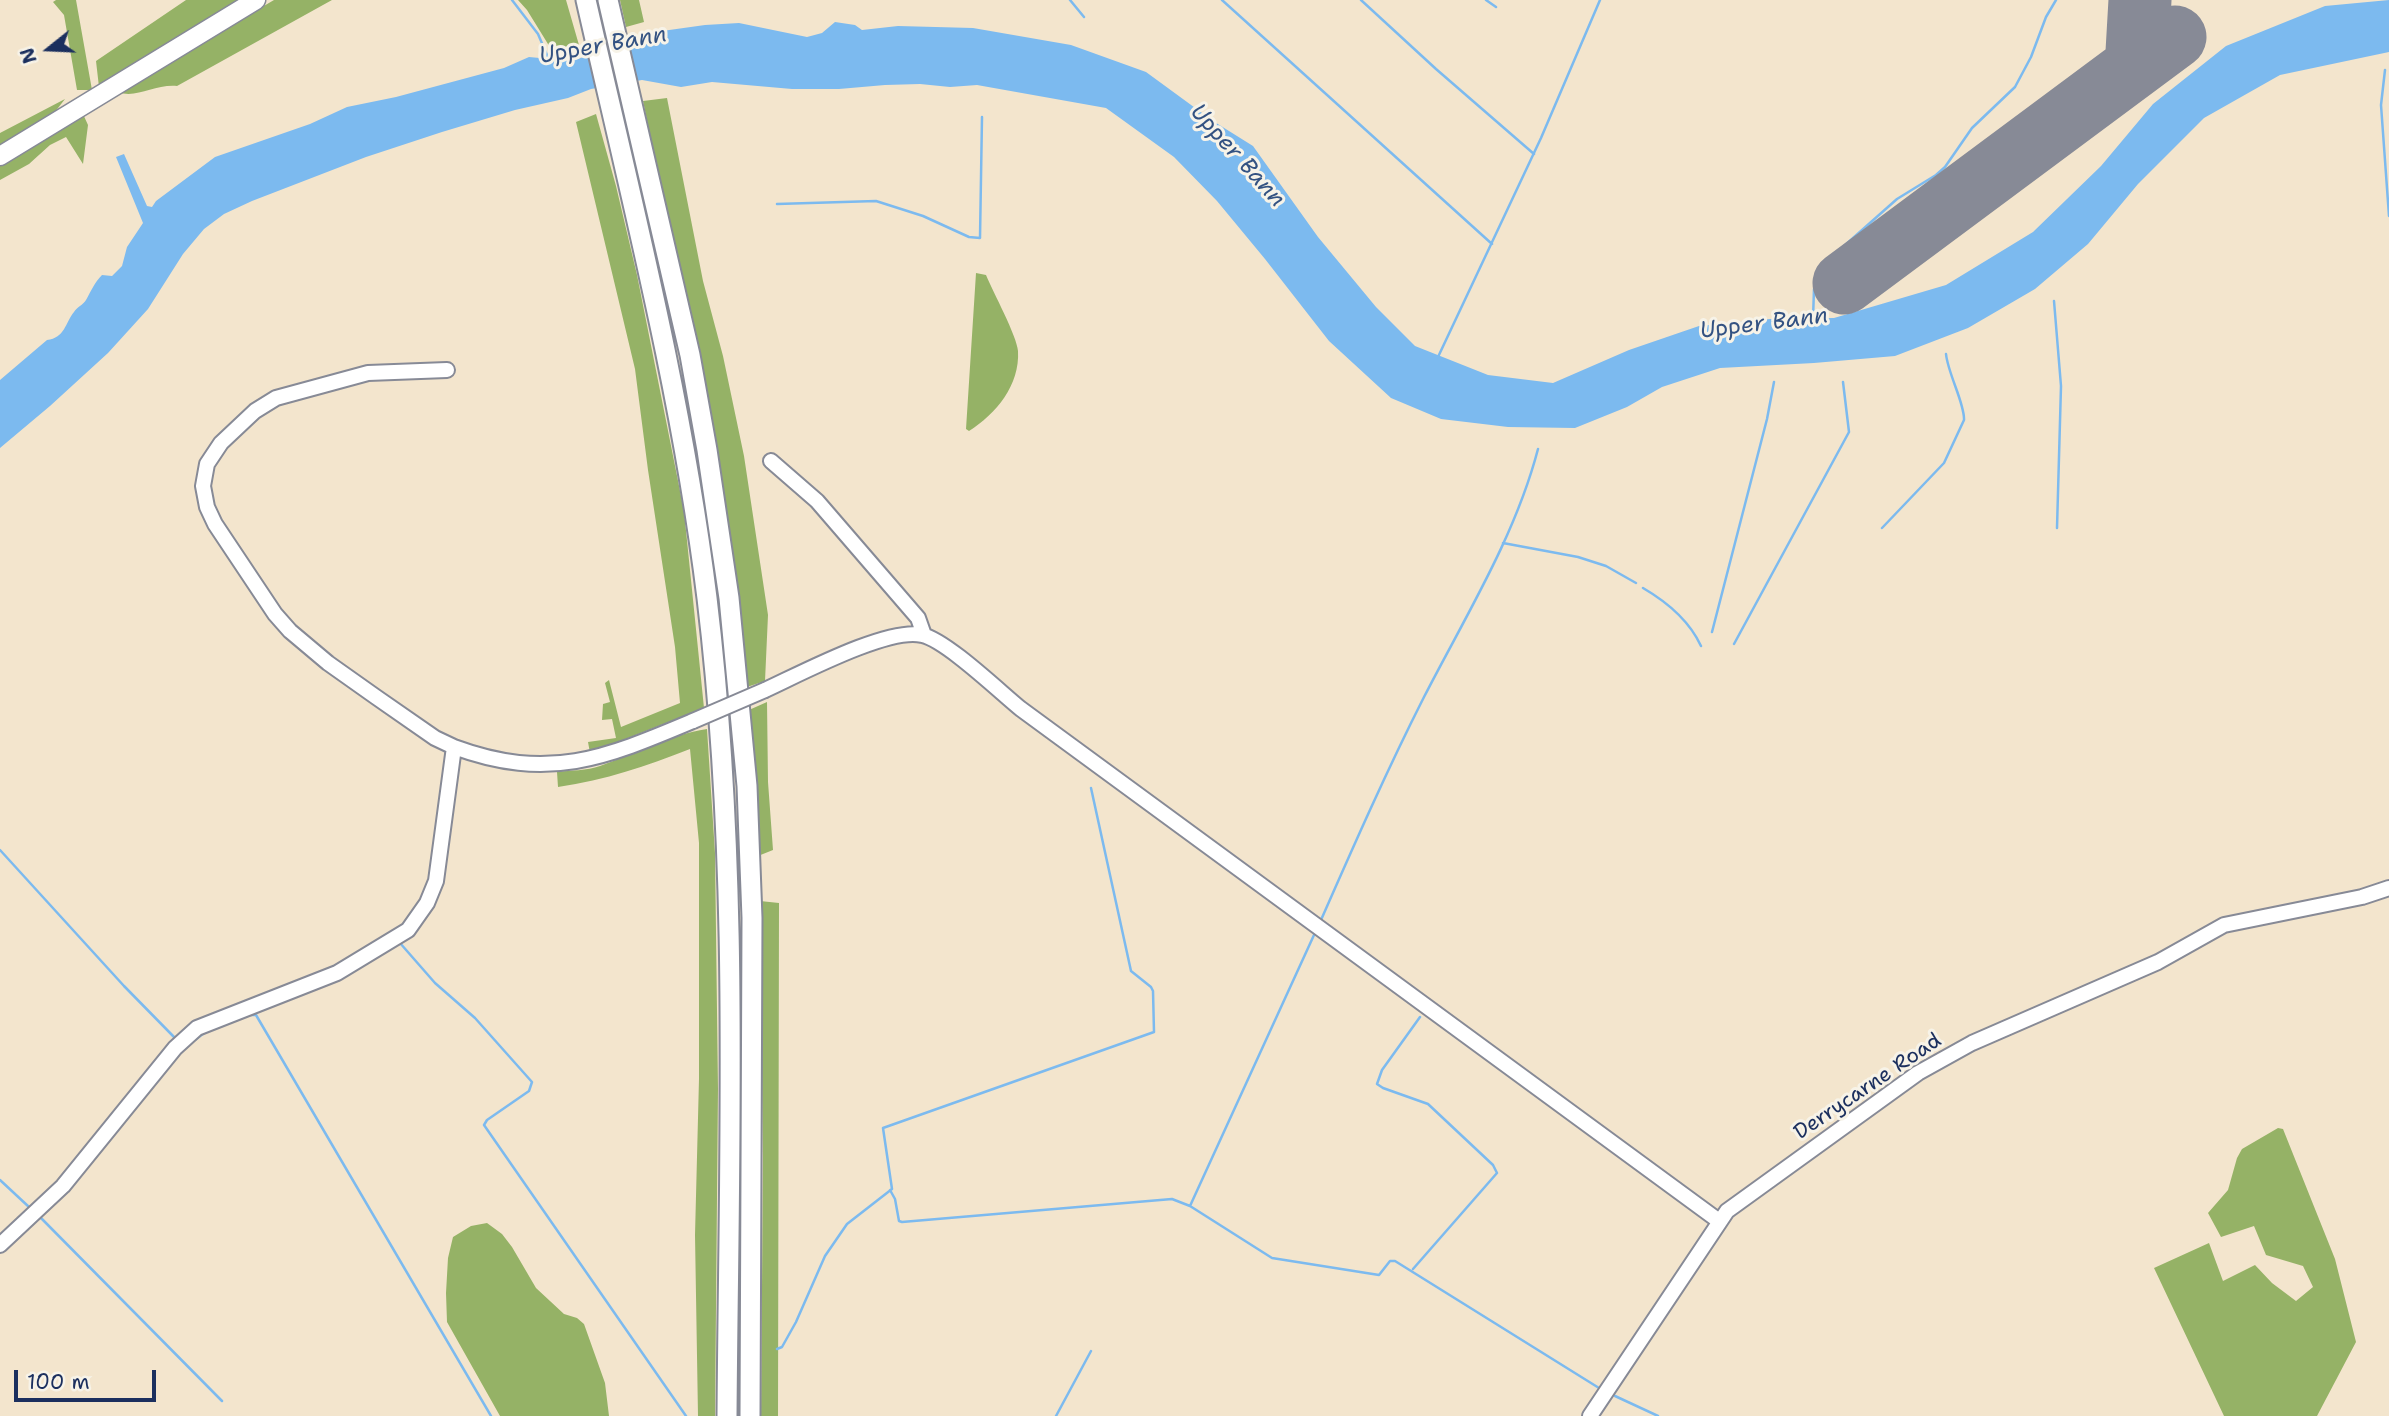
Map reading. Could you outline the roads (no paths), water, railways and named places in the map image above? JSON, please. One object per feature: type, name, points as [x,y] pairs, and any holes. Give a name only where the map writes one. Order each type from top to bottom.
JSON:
[{"type":"highway","points":[[586,0],[659,315],[678,411],[707,600],[722,755],[731,952],[727,1416]]},
{"type":"highway","points":[[608,0],[690,355],[729,598],[747,786],[752,918],[750,1416]]},
{"type":"main road","points":[[0,156],[256,0]]},
{"type":"street","points":[[447,370],[368,373],[276,398],[262,405],[221,443],[207,464],[203,486],[206,508],[215,524],[275,614],[290,631],[328,663],[435,737],[484,757],[515,763],[570,763],[620,750],[873,642],[904,633],[924,635],[946,647],[1021,709],[1719,1221]]},
{"type":"street","points":[[771,461],[817,501],[918,618],[924,635]]},
{"type":"street","points":[[0,1245],[63,1186],[175,1048],[197,1028],[337,973],[408,930],[427,903],[436,881],[454,747]]},
{"type":"street","name":"Derrycarne Road","points":[[1590,1416],[1719,1221],[1738,1201],[1918,1073],[1972,1043],[2158,962],[2224,925],[2362,897],[2389,888]]},
{"type":"water","name":"Upper Bann","points":[[2389,0],[2389,52],[2280,75],[2204,118],[2138,184],[2088,244],[2035,289],[1968,328],[1895,356],[1720,368],[1662,387],[1627,407],[1575,428],[1508,427],[1441,419],[1391,398],[1329,341],[1217,201],[1174,157],[1106,108],[977,85],[950,87],[920,84],[792,89],[712,82],[681,87],[642,80],[591,89],[568,98],[515,110],[442,132],[366,157],[224,214],[204,229],[183,254],[148,309],[108,353],[0,448],[0,380],[47,340],[61,333],[102,275],[112,276],[122,266],[127,247],[143,223],[116,157],[124,154],[147,206],[152,207],[156,201],[215,157],[310,124],[347,107],[396,97],[504,68],[529,57],[572,61],[655,32],[739,23],[807,37],[822,33],[835,22],[855,25],[862,30],[898,26],[973,28],[1071,45],[1146,72],[1213,121],[1253,146],[1318,237],[1376,307],[1415,346],[1488,375],[1553,383],[1629,350],[1699,326],[1770,319],[1834,318],[1946,285],[2033,232],[2101,166],[2153,104],[2226,46],[2325,6]]},
{"type":"waterway","name":"Upper Bann","points":[[512,0],[538,34],[550,62]]},
{"type":"waterway","points":[[1070,0],[1084,17]]},
{"type":"waterway","points":[[1222,0],[1492,244]]},
{"type":"waterway","points":[[1361,0],[1534,154]]},
{"type":"waterway","points":[[1486,0],[1496,7]]},
{"type":"waterway","points":[[1438,357],[1541,138],[1600,0]]},
{"type":"waterway","name":"Upper Bann","points":[[1813,319],[1814,289],[1826,262],[1897,199],[1945,167],[1972,128],[2015,87],[2056,0]]},
{"type":"waterway","points":[[2385,70],[2381,105],[2389,216]]},
{"type":"waterway","points":[[777,204],[876,201],[923,216],[969,237],[980,238],[982,117]]},
{"type":"waterway","points":[[2054,301],[2061,386],[2057,528]]},
{"type":"waterway","points":[[1882,528],[1944,463],[1964,420],[1946,354]]},
{"type":"waterway","points":[[1712,632],[1767,419],[1774,382]]},
{"type":"waterway","points":[[1734,644],[1849,432],[1843,382]]},
{"type":"waterway","points":[[1321,920],[1410,724],[1503,545],[1538,449]]},
{"type":"waterway","points":[[1503,543],[1578,557],[1606,566],[1636,583]]},
{"type":"waterway","points":[[1643,588],[1676,613],[1690,628],[1701,646]]},
{"type":"waterway","points":[[777,1349],[782,1347],[796,1322],[825,1256],[847,1224],[892,1189],[883,1128],[1154,1032],[1153,991],[1131,971],[1091,788]]},
{"type":"waterway","points":[[0,850],[174,1037]]},
{"type":"waterway","points":[[1190,1206],[1314,935]]},
{"type":"waterway","points":[[397,943],[400,943],[435,983],[475,1018],[532,1082],[529,1091],[487,1120],[484,1125],[686,1416]]},
{"type":"waterway","points":[[249,1015],[256,1015],[491,1416]]},
{"type":"waterway","points":[[1413,1269],[1497,1173],[1493,1165],[1428,1104],[1377,1084],[1382,1070],[1420,1017]]},
{"type":"waterway","points":[[192,1042],[207,1031]]},
{"type":"waterway","points":[[0,1180],[29,1207]]},
{"type":"waterway","points":[[890,1190],[895,1199],[899,1221],[902,1222],[1172,1199],[1190,1206],[1272,1258],[1379,1275],[1390,1261],[1395,1261],[1599,1388]]},
{"type":"waterway","points":[[40,1217],[222,1401]]},
{"type":"waterway","points":[[1056,1416],[1091,1351]]},
{"type":"waterway","points":[[1615,1396],[1658,1416]]}]
